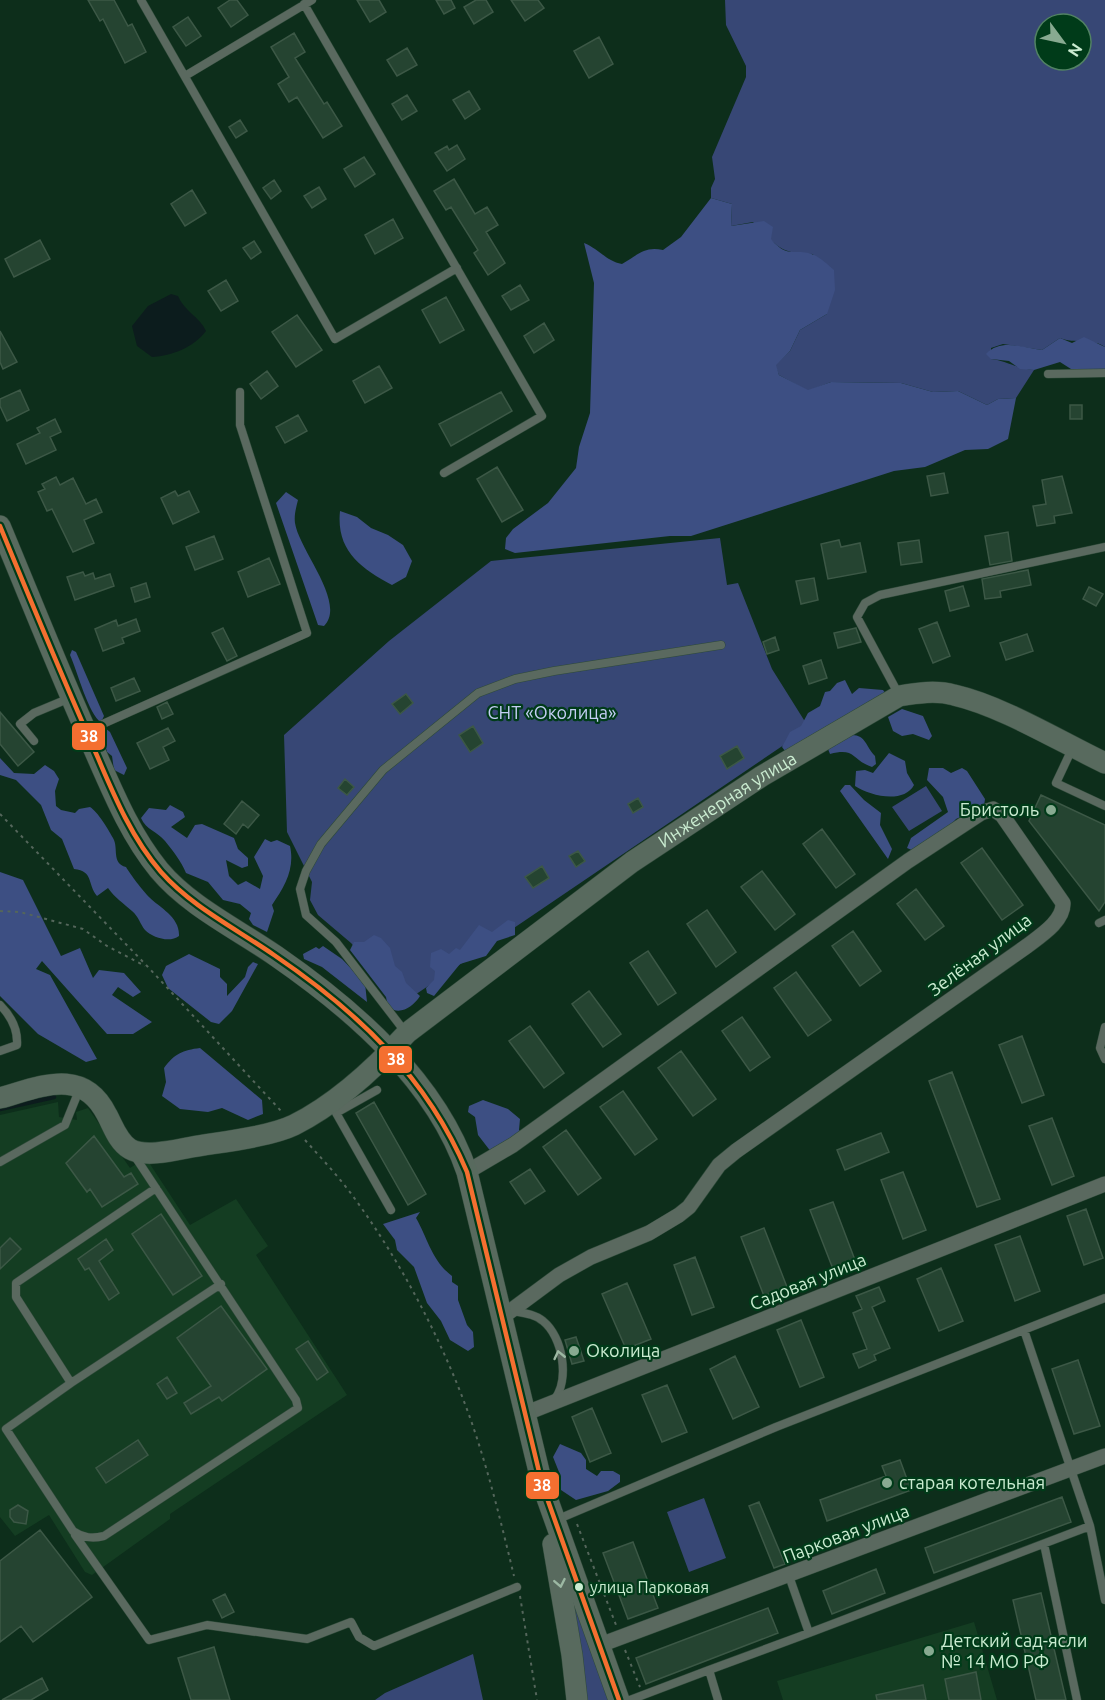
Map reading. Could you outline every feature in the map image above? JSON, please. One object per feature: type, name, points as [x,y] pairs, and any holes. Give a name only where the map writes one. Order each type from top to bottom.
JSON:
[{"type":"main road","points":[[0,526],[71,697],[126,820],[160,870],[175,887],[323,991],[390,1052],[440,1112],[467,1172],[506,1315],[524,1414],[542,1484],[572,1655],[577,1700]]},
{"type":"main road","name":"Инженерная улица","points":[[129,1148],[144,1152],[183,1149],[293,1125],[333,1108],[407,1033],[632,862],[762,776],[899,696],[918,693],[954,694],[996,710],[1105,763]]},
{"type":"main road","points":[[0,1098],[64,1082],[80,1087],[96,1097],[116,1133],[129,1148]]},
{"type":"main road","points":[[542,1484],[564,1517],[600,1645],[619,1700]]},
{"type":"street","name":"Зелёная улица","points":[[467,1172],[513,1145],[908,861],[981,813],[993,809],[1002,815],[1063,903],[1062,912],[1057,919],[1027,946],[736,1151],[719,1165],[689,1207],[679,1215],[649,1233],[591,1257],[544,1284],[506,1315]]},
{"type":"street","name":"Садовая улица","points":[[524,1414],[1105,1184]]},
{"type":"street","name":"Парковая улица","points":[[600,1645],[1105,1456]]},
{"type":"lane","points":[[141,0],[335,339],[457,268]]},
{"type":"lane","points":[[185,76],[308,2],[542,416],[444,473]]},
{"type":"lane","points":[[1048,374],[1105,373]]},
{"type":"lane","points":[[86,732],[307,633],[240,424],[240,392]]},
{"type":"lane","points":[[899,696],[857,617],[866,603],[880,596],[1105,547]]},
{"type":"lane","points":[[407,1033],[336,942],[306,915],[300,889],[306,871],[321,844],[383,770],[478,693],[524,677],[721,645]]},
{"type":"lane","points":[[34,741],[20,724],[34,713],[71,697]]},
{"type":"lane","points":[[1073,747],[1056,783],[1105,806]]},
{"type":"lane","points":[[0,1005],[9,1015],[18,1033],[17,1045],[0,1051]]},
{"type":"lane","points":[[1105,1027],[1100,1048],[1105,1059]]},
{"type":"lane","points":[[0,1162],[65,1125],[80,1087]]},
{"type":"lane","points":[[377,1090],[333,1108],[391,1210]]},
{"type":"lane","points":[[73,1531],[86,1538],[104,1536],[297,1408],[296,1400],[129,1148]]},
{"type":"lane","points":[[71,1383],[16,1297],[16,1283],[156,1188]]},
{"type":"lane","points":[[221,1284],[6,1429],[149,1640],[207,1626],[307,1639],[351,1622],[359,1637],[374,1646],[517,1587]]},
{"type":"lane","points":[[564,1517],[776,1426],[1105,1298]]},
{"type":"lane","points":[[506,1315],[536,1316],[544,1322],[555,1338],[563,1384],[559,1393],[546,1406]]},
{"type":"lane","points":[[1024,1330],[1090,1526],[1105,1600]]},
{"type":"lane","points":[[630,1700],[1090,1526]]},
{"type":"lane","points":[[1044,1544],[1077,1700]]},
{"type":"lane","points":[[789,1576],[808,1633]]},
{"type":"lane","points":[[709,1670],[718,1700]]},
{"type":"path","points":[[0,814],[265,1091],[356,1199],[395,1260],[439,1343],[465,1404],[480,1449],[523,1610],[537,1700]]},
{"type":"path","points":[[0,911],[20,912],[83,929],[107,946],[148,967]]},
{"type":"path","points":[[564,1517],[621,1638],[643,1695]]},
{"type":"shaded area","points":[[711,198],[732,204],[731,226],[764,221],[773,227],[771,239],[782,249],[814,255],[834,270],[835,290],[827,314],[800,330],[790,351],[776,365],[779,375],[808,390],[831,382],[901,383],[933,392],[958,391],[987,405],[998,399],[1016,398],[1008,439],[988,449],[965,450],[925,467],[894,471],[691,536],[670,536],[515,553],[505,549],[506,538],[513,529],[548,503],[576,468],[579,447],[590,413],[594,283],[584,243],[611,260],[622,264],[646,250],[663,250],[681,237]]},
{"type":"shaded area","points":[[171,294],[178,296],[206,331],[182,350],[152,357],[137,346],[132,326],[148,306]]},
{"type":"shaded area","points":[[1084,337],[1105,347],[1105,375],[1071,369],[1060,362],[1034,370],[1020,369],[1009,361],[991,359],[986,354],[998,346],[1020,346],[1042,350],[1060,338],[1072,343]]},
{"type":"shaded area","points":[[286,492],[298,500],[295,523],[298,534],[320,576],[330,604],[330,616],[324,626],[318,625],[276,503]]},
{"type":"shaded area","points":[[340,511],[357,517],[371,528],[403,545],[412,561],[406,577],[392,585],[370,572],[352,556],[342,537]]},
{"type":"shaded area","points":[[72,650],[76,652],[104,716],[101,722],[92,711],[84,692],[70,655]]},
{"type":"shaded area","points":[[845,680],[852,694],[859,688],[883,690],[886,694],[867,707],[858,708],[847,719],[837,720],[832,728],[785,751],[782,747],[790,732],[801,726],[808,713],[820,706],[825,692]]},
{"type":"shaded area","points":[[902,709],[923,716],[932,736],[929,740],[913,734],[902,736],[893,731],[888,717]]},
{"type":"shaded area","points":[[105,728],[110,732],[127,768],[124,775],[114,770],[112,756],[107,752],[101,730]]},
{"type":"shaded area","points":[[852,735],[863,739],[875,756],[876,764],[872,767],[849,753],[830,754],[828,749]]},
{"type":"shaded area","points":[[889,753],[905,761],[907,773],[914,785],[909,791],[903,795],[886,796],[869,793],[855,786],[856,771],[865,770],[873,773]]},
{"type":"shaded area","points":[[0,758],[14,773],[34,774],[45,765],[54,771],[59,779],[55,791],[56,806],[61,810],[75,813],[79,809],[90,807],[93,809],[115,842],[118,862],[126,867],[149,897],[173,918],[179,936],[166,939],[148,933],[134,913],[108,888],[97,896],[85,872],[74,869],[62,839],[51,830],[41,805],[16,780],[0,775]]},
{"type":"shaded area","points":[[929,768],[943,768],[951,773],[962,768],[967,771],[985,799],[984,806],[956,819],[949,827],[914,851],[907,848],[911,838],[948,812],[943,797],[927,780]]},
{"type":"shaded area","points":[[845,785],[850,785],[881,813],[880,825],[892,849],[888,859],[840,791]]},
{"type":"shaded area","points":[[170,805],[183,812],[185,817],[171,827],[187,838],[195,825],[202,824],[234,838],[238,849],[248,858],[248,866],[242,868],[226,860],[229,876],[238,885],[246,881],[260,889],[263,876],[254,857],[265,839],[271,842],[277,840],[290,846],[290,870],[285,884],[272,905],[274,911],[267,932],[253,925],[249,919],[251,913],[240,904],[223,900],[208,882],[186,873],[165,841],[143,822],[141,818],[149,808],[166,810]]},
{"type":"shaded area","points":[[0,872],[23,880],[61,956],[80,948],[93,978],[99,970],[124,973],[141,992],[133,997],[118,987],[112,995],[152,1022],[133,1034],[107,1034],[42,961],[36,969],[50,975],[97,1059],[86,1062],[38,1034],[0,996]]},
{"type":"shaded area","points":[[508,920],[515,922],[515,935],[497,941],[486,956],[460,964],[434,996],[427,993],[426,988],[434,980],[435,971],[430,967],[431,953],[441,949],[449,954],[456,948],[460,950],[479,925],[492,932]]},
{"type":"shaded area","points":[[374,935],[381,938],[390,948],[395,966],[402,972],[406,983],[420,996],[406,1009],[397,1011],[388,1007],[386,997],[350,950],[354,942],[364,942]]},
{"type":"shaded area","points":[[323,946],[342,959],[365,983],[367,1002],[322,967],[304,959],[303,954]]},
{"type":"shaded area","points":[[189,954],[220,969],[220,977],[227,984],[227,996],[245,977],[248,967],[253,962],[258,964],[232,1011],[219,1024],[211,1022],[168,988],[162,975],[166,966]]},
{"type":"shaded area","points":[[200,1048],[262,1100],[263,1114],[248,1120],[222,1108],[208,1112],[180,1109],[162,1096],[166,1082],[164,1068],[171,1059],[189,1050]]},
{"type":"shaded area","points":[[483,1100],[508,1109],[520,1119],[519,1130],[525,1136],[495,1157],[478,1135],[475,1117],[468,1112],[469,1106]]},
{"type":"shaded area","points":[[58,1102],[59,1117],[77,1120],[76,1112],[88,1108],[130,1168],[146,1158],[190,1225],[236,1199],[268,1246],[256,1255],[347,1395],[170,1514],[170,1519],[92,1575],[85,1572],[49,1515],[15,1536],[0,1517],[0,1115]]},
{"type":"shaded area","points":[[420,1212],[416,1218],[431,1249],[440,1264],[452,1276],[452,1282],[458,1286],[458,1300],[467,1325],[473,1332],[474,1347],[468,1351],[450,1340],[441,1321],[427,1303],[414,1267],[397,1250],[395,1240],[383,1224]]},
{"type":"shaded area","points":[[560,1444],[581,1453],[586,1460],[586,1469],[597,1476],[601,1471],[613,1471],[620,1475],[620,1482],[608,1491],[576,1500],[561,1490],[561,1477],[553,1457]]},
{"type":"shaded area","name":"Детский сад-ясли № 14 МО РФ","points":[[974,1622],[997,1700],[783,1700],[777,1681]]},
{"type":"green space","points":[[725,0],[1105,0],[1105,347],[1095,343],[1060,338],[1042,350],[1003,344],[991,348],[991,359],[1034,370],[1016,398],[998,399],[987,405],[958,391],[933,392],[901,383],[831,382],[808,391],[779,375],[775,365],[790,351],[800,330],[827,314],[813,254],[792,252],[779,247],[753,222],[731,226],[732,204],[711,198],[711,188],[715,179],[712,157],[746,77],[746,66],[726,25]]},
{"type":"green space","name":"СНТ «Околица»","points":[[720,538],[727,585],[738,583],[772,669],[809,728],[406,1001],[351,943],[318,915],[310,900],[312,882],[287,832],[284,735],[389,641],[491,561]]},
{"type":"green space","points":[[926,786],[942,811],[909,831],[892,807]]},
{"type":"green space","points":[[704,1498],[726,1558],[689,1572],[667,1512]]},
{"type":"green space","points":[[569,1580],[611,1700],[586,1700]]},
{"type":"green space","points":[[473,1654],[483,1700],[375,1700],[385,1693]]},
{"type":"building","points":[[88,0],[114,0],[128,26],[132,24],[146,52],[125,63],[103,19],[100,21]]},
{"type":"building","points":[[230,0],[237,0],[248,15],[231,27],[218,8]]},
{"type":"building","points":[[357,0],[379,0],[386,12],[370,22]]},
{"type":"building","points":[[436,0],[451,0],[455,8],[444,14]]},
{"type":"building","points":[[476,0],[486,0],[493,12],[474,24],[464,7]]},
{"type":"building","points":[[511,0],[538,0],[544,8],[525,21]]},
{"type":"building","points":[[188,17],[201,36],[186,46],[173,27]]},
{"type":"building","points":[[294,33],[305,52],[295,58],[324,104],[327,102],[342,126],[323,138],[297,97],[289,102],[278,84],[289,77],[271,47]]},
{"type":"building","points":[[599,37],[613,64],[589,78],[574,51]]},
{"type":"building","points":[[407,48],[417,65],[397,76],[387,60]]},
{"type":"building","points":[[469,91],[480,109],[465,119],[453,100]]},
{"type":"building","points":[[407,95],[417,111],[402,120],[392,104]]},
{"type":"building","points":[[240,120],[247,131],[236,138],[229,127]]},
{"type":"building","points":[[457,145],[465,159],[447,171],[435,153],[447,146],[449,150]]},
{"type":"building","points":[[364,157],[375,174],[355,187],[344,169]]},
{"type":"building","points":[[454,179],[475,214],[487,207],[498,225],[486,232],[505,263],[488,275],[474,253],[478,250],[451,207],[446,210],[434,191]]},
{"type":"building","points":[[274,180],[281,191],[271,199],[263,188]]},
{"type":"building","points":[[319,187],[326,199],[312,208],[304,196]]},
{"type":"building","points":[[192,190],[206,213],[185,226],[171,204]]},
{"type":"building","points":[[393,219],[403,238],[375,254],[365,235]]},
{"type":"building","points":[[40,240],[50,259],[14,277],[5,259]]},
{"type":"building","points":[[254,241],[261,252],[251,259],[243,248]]},
{"type":"building","points":[[226,280],[238,301],[221,311],[208,291]]},
{"type":"building","points":[[520,285],[529,300],[511,310],[502,296]]},
{"type":"building","points":[[446,297],[464,330],[440,343],[422,310]]},
{"type":"building","points":[[297,315],[322,350],[296,367],[272,332]]},
{"type":"building","points":[[544,323],[554,340],[534,353],[524,336]]},
{"type":"building","points":[[0,331],[17,362],[3,369],[0,362]]},
{"type":"building","points":[[379,366],[392,388],[365,403],[353,381]]},
{"type":"building","points":[[267,371],[278,386],[261,399],[250,384]]},
{"type":"building","points":[[20,390],[29,410],[7,421],[0,406],[0,399]]},
{"type":"building","points":[[501,392],[512,411],[451,446],[439,424]]},
{"type":"building","points":[[1070,405],[1082,405],[1082,419],[1070,419]]},
{"type":"building","points":[[298,415],[307,431],[285,443],[276,427]]},
{"type":"building","points":[[55,419],[61,432],[50,437],[56,450],[26,464],[17,444],[40,433],[37,428]]},
{"type":"building","points":[[497,467],[523,510],[502,522],[477,479]]},
{"type":"building","points":[[944,473],[948,493],[931,496],[927,476]]},
{"type":"building","points":[[1062,476],[1072,513],[1054,516],[1055,523],[1037,526],[1033,506],[1046,504],[1042,480]]},
{"type":"building","points":[[56,477],[60,485],[73,478],[86,504],[96,499],[102,512],[84,520],[94,543],[73,552],[52,509],[47,511],[38,492],[45,489],[42,484]]},
{"type":"building","points":[[175,491],[178,496],[189,491],[199,512],[173,524],[161,498]]},
{"type":"building","points":[[1008,532],[1012,561],[990,565],[985,536]]},
{"type":"building","points":[[214,536],[223,559],[195,570],[186,547]]},
{"type":"building","points":[[839,540],[841,547],[860,543],[866,572],[828,579],[821,544]]},
{"type":"building","points":[[919,540],[922,562],[901,565],[898,543]]},
{"type":"building","points":[[269,558],[280,584],[248,597],[238,572]]},
{"type":"building","points":[[1028,570],[1031,585],[1000,591],[1001,597],[985,599],[982,579]]},
{"type":"building","points":[[83,572],[85,576],[93,573],[95,579],[110,574],[114,586],[75,600],[67,577]]},
{"type":"building","points":[[814,578],[818,600],[801,604],[796,581]]},
{"type":"building","points":[[146,583],[150,597],[135,602],[131,588]]},
{"type":"building","points":[[963,586],[969,606],[950,611],[945,591]]},
{"type":"building","points":[[1089,587],[1103,594],[1096,606],[1083,599]]},
{"type":"building","points":[[136,619],[140,631],[122,638],[124,643],[103,651],[95,629],[116,620],[118,626]]},
{"type":"building","points":[[937,622],[950,656],[933,663],[919,629]]},
{"type":"building","points":[[223,628],[237,656],[227,661],[212,633]]},
{"type":"building","points":[[856,628],[861,642],[838,648],[834,633]]},
{"type":"building","points":[[1027,634],[1033,651],[1006,660],[1000,643]]},
{"type":"building","points":[[775,637],[779,650],[767,654],[763,642]]},
{"type":"building","points":[[821,660],[827,678],[809,684],[803,666]]},
{"type":"building","points":[[134,678],[140,691],[116,701],[111,688]]},
{"type":"building","points":[[406,694],[413,703],[400,714],[392,704]]},
{"type":"building","points":[[167,702],[173,714],[162,719],[157,707]]},
{"type":"building","points":[[0,712],[34,752],[18,766],[0,744]]},
{"type":"building","points":[[473,726],[483,743],[470,752],[459,735]]},
{"type":"building","points":[[168,728],[175,741],[163,747],[169,760],[150,769],[137,743]]},
{"type":"building","points":[[737,746],[744,758],[727,769],[720,756]]},
{"type":"building","points":[[345,779],[354,787],[347,795],[338,788]]},
{"type":"building","points":[[1041,795],[1105,825],[1105,902],[1099,911],[1029,821]]},
{"type":"building","points":[[638,798],[643,807],[633,813],[628,804]]},
{"type":"building","points":[[242,801],[259,815],[248,828],[243,824],[236,834],[224,824]]},
{"type":"building","points":[[822,829],[855,874],[836,888],[803,844]]},
{"type":"building","points":[[982,848],[1023,905],[1002,920],[961,863]]},
{"type":"building","points":[[578,851],[585,861],[576,867],[569,856]]},
{"type":"building","points":[[542,866],[549,878],[533,888],[525,877]]},
{"type":"building","points":[[762,871],[795,914],[775,930],[741,887]]},
{"type":"building","points":[[916,889],[944,926],[925,940],[897,904]]},
{"type":"building","points":[[707,910],[736,952],[716,967],[687,924]]},
{"type":"building","points":[[853,931],[881,971],[860,986],[832,946]]},
{"type":"building","points":[[648,951],[676,993],[658,1005],[630,963]]},
{"type":"building","points":[[796,972],[831,1020],[808,1036],[774,988]]},
{"type":"building","points":[[589,991],[621,1034],[603,1047],[572,1004]]},
{"type":"building","points":[[742,1017],[770,1057],[750,1071],[722,1031]]},
{"type":"building","points":[[530,1026],[564,1073],[544,1088],[509,1041]]},
{"type":"building","points":[[1022,1036],[1044,1095],[1022,1103],[999,1045]]},
{"type":"building","points":[[681,1051],[716,1099],[693,1116],[658,1068]]},
{"type":"building","points":[[952,1072],[1000,1199],[977,1207],[929,1081]]},
{"type":"building","points":[[623,1091],[657,1139],[635,1155],[600,1107]]},
{"type":"building","points":[[374,1102],[426,1194],[408,1205],[356,1113]]},
{"type":"building","points":[[1052,1118],[1074,1176],[1052,1185],[1029,1126]]},
{"type":"building","points":[[566,1130],[601,1178],[578,1195],[543,1147]]},
{"type":"building","points":[[881,1133],[889,1152],[845,1170],[837,1150]]},
{"type":"building","points":[[94,1136],[124,1177],[131,1173],[138,1184],[102,1207],[90,1189],[87,1192],[66,1163]]},
{"type":"building","points":[[530,1169],[545,1191],[525,1204],[510,1182]]},
{"type":"building","points":[[903,1172],[926,1230],[903,1239],[881,1180]]},
{"type":"building","points":[[833,1202],[855,1260],[833,1269],[810,1210]]},
{"type":"building","points":[[1086,1209],[1103,1258],[1084,1265],[1067,1216]]},
{"type":"building","points":[[161,1214],[202,1276],[173,1295],[132,1234]]},
{"type":"building","points":[[764,1228],[787,1287],[764,1296],[741,1237]]},
{"type":"building","points":[[1020,1236],[1040,1291],[1015,1301],[995,1245]]},
{"type":"building","points":[[10,1238],[21,1249],[0,1269],[0,1248]]},
{"type":"building","points":[[106,1239],[113,1250],[99,1261],[119,1293],[109,1300],[89,1268],[85,1270],[78,1259]]},
{"type":"building","points":[[695,1257],[714,1307],[692,1315],[674,1265]]},
{"type":"building","points":[[941,1268],[963,1321],[939,1331],[917,1279]]},
{"type":"building","points":[[627,1283],[651,1339],[626,1349],[602,1294]]},
{"type":"building","points":[[879,1287],[885,1301],[872,1307],[890,1348],[874,1355],[876,1360],[859,1368],[853,1354],[867,1349],[853,1313],[862,1309],[856,1296]]},
{"type":"building","points":[[221,1306],[267,1369],[222,1401],[219,1397],[191,1414],[184,1403],[211,1386],[177,1338]]},
{"type":"building","points":[[801,1320],[824,1377],[800,1387],[777,1330]]},
{"type":"building","points":[[576,1337],[584,1361],[572,1364],[565,1340]]},
{"type":"building","points":[[308,1341],[328,1372],[317,1380],[296,1349]]},
{"type":"building","points":[[735,1356],[759,1407],[733,1419],[710,1369]]},
{"type":"building","points":[[1078,1360],[1100,1426],[1074,1434],[1052,1369]]},
{"type":"building","points":[[167,1377],[177,1393],[167,1399],[157,1384]]},
{"type":"building","points":[[667,1385],[687,1432],[662,1442],[642,1395]]},
{"type":"building","points":[[592,1408],[611,1453],[590,1462],[572,1417]]},
{"type":"building","points":[[138,1440],[148,1455],[106,1483],[96,1468]]},
{"type":"building","name":"старая котельная","points":[[900,1460],[911,1490],[827,1521],[820,1500],[886,1476],[882,1466]]},
{"type":"building","points":[[1062,1497],[1071,1522],[934,1573],[925,1548]]},
{"type":"building","points":[[759,1502],[785,1564],[774,1568],[749,1506]]},
{"type":"building","points":[[18,1505],[28,1511],[26,1524],[14,1522],[10,1517],[10,1510]]},
{"type":"building","points":[[40,1530],[92,1597],[33,1642],[21,1626],[0,1642],[0,1561]]},
{"type":"building","points":[[633,1542],[658,1608],[628,1619],[603,1553]]},
{"type":"building","points":[[876,1569],[885,1593],[832,1614],[823,1591]]},
{"type":"building","points":[[1041,1593],[1066,1700],[1036,1700],[1013,1600]]},
{"type":"building","points":[[225,1594],[234,1612],[222,1618],[213,1600]]},
{"type":"building","points":[[768,1608],[778,1633],[646,1684],[636,1658]]},
{"type":"building","points":[[214,1647],[230,1700],[191,1700],[178,1658]]},
{"type":"building","points":[[976,1672],[981,1700],[949,1700],[945,1679]]},
{"type":"building","points":[[42,1678],[48,1690],[31,1700],[2,1700]]},
{"type":"building","points":[[923,1685],[926,1700],[877,1700],[876,1695]]},
{"type":"waterway","points":[[0,1109],[54,1097]]},
{"type":"transit line","name":"38","points":[[0,526],[114,794],[130,827],[150,858],[173,885],[186,896],[305,977],[361,1024],[411,1077],[451,1138],[467,1172],[542,1484],[619,1700]]},
{"type":"place","name":"Бристоль","points":[[1051,810]]},
{"type":"place","name":"Околица","points":[[574,1351]]},
{"type":"place","name":"старая котельная","points":[[887,1483]]},
{"type":"place","name":"улица Парковая","points":[[579,1587]]},
{"type":"place","name":"Детский сад-ясли № 14 МО РФ","points":[[929,1651]]}]
